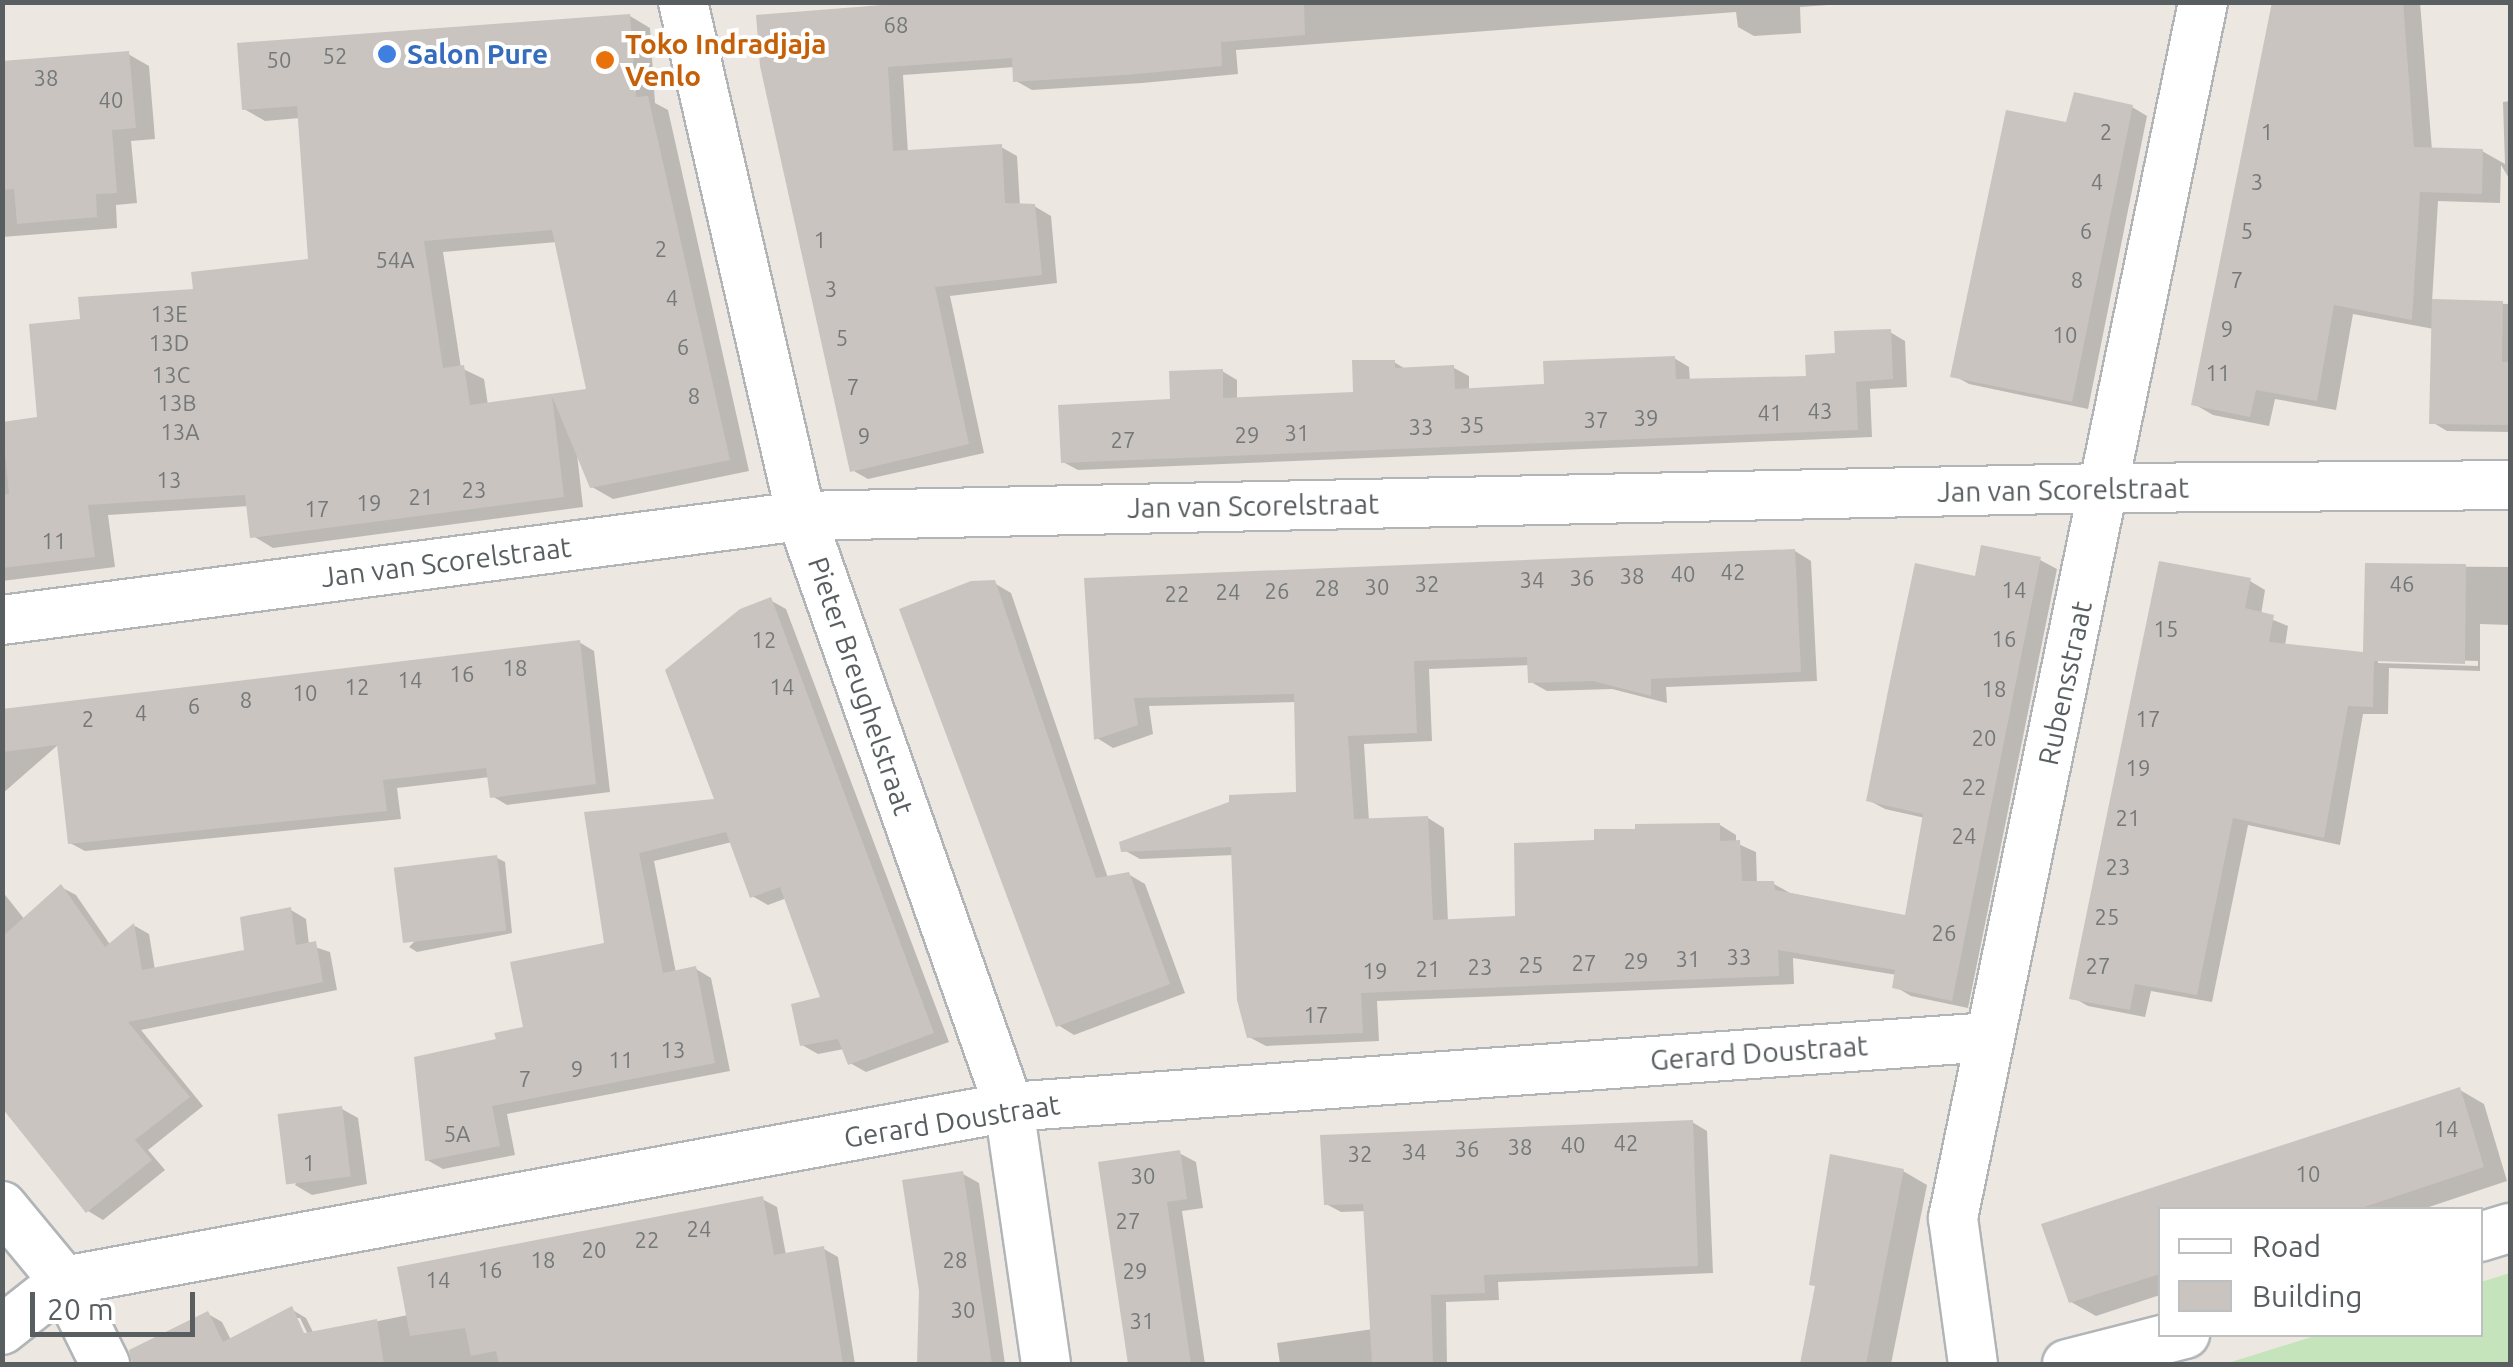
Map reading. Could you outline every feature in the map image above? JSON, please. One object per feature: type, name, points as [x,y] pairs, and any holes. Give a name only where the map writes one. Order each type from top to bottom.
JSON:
[{"type":"street","name":"Pieter Breughelstraat","points":[[682,2],[801,516],[1008,1107],[1046,1364]]},
{"type":"street","name":"Rubensstraat","points":[[1973,1364],[1953,1218],[2203,2]]},
{"type":"street","name":"Jan van Scorelstraat","points":[[2,620],[801,516],[2106,488],[2510,485]]},
{"type":"street","name":"Gerard Doustraat","points":[[2,1330],[64,1280],[1008,1107],[1990,1037]]},
{"type":"street","points":[[2,1206],[64,1280],[106,1364]]},
{"type":"street","points":[[2483,1236],[2510,1228]]},
{"type":"street","points":[[2067,1364],[2173,1337]]},
{"type":"green space","points":[[2510,1273],[2510,1364],[2225,1364],[2312,1337],[2483,1337],[2483,1281]]},
{"type":"building","points":[[920,2],[1304,2],[1305,35],[1221,42],[1222,66],[1125,75],[1013,82],[1012,58],[888,67],[893,151],[1002,144],[1005,203],[1035,204],[1042,275],[935,287],[969,444],[850,472],[760,66],[756,15]]},
{"type":"building","points":[[2272,2],[2403,2],[2414,147],[2483,149],[2482,194],[2420,192],[2412,320],[2334,305],[2317,401],[2256,390],[2250,417],[2191,405]]},
{"type":"building","points":[[630,14],[636,97],[648,96],[730,460],[590,488],[552,396],[564,497],[250,538],[245,495],[88,505],[95,557],[2,568],[2,495],[9,494],[2,422],[37,417],[29,324],[80,319],[78,297],[193,289],[191,272],[308,259],[297,106],[242,110],[237,43]],"holes":[[[552,230],[586,389],[470,405],[464,365],[443,368],[424,241]]]},
{"type":"building","points":[[129,51],[136,128],[112,130],[117,193],[96,194],[97,217],[17,224],[14,189],[2,190],[2,61]]},
{"type":"building","points":[[2074,92],[2133,105],[2072,402],[1950,377],[2006,110],[2066,122]]},
{"type":"building","points":[[2432,299],[2503,301],[2502,362],[2510,362],[2510,425],[2429,424]]},
{"type":"building","points":[[1891,329],[1893,379],[1856,382],[1858,430],[1061,463],[1058,405],[1170,399],[1169,371],[1223,369],[1223,398],[1353,392],[1352,360],[1395,360],[1395,368],[1454,365],[1455,389],[1544,384],[1543,361],[1675,356],[1676,379],[1806,376],[1805,355],[1835,353],[1834,331]]},
{"type":"building","points":[[1981,545],[2041,557],[1952,1001],[1892,988],[1895,970],[1778,950],[1779,976],[1361,993],[1363,1033],[1247,1038],[1237,1000],[1231,847],[1121,852],[1119,842],[1229,802],[1229,795],[1296,792],[1294,694],[1134,698],[1138,725],[1094,740],[1084,578],[1795,549],[1801,672],[1651,679],[1651,696],[1593,681],[1528,683],[1527,657],[1414,661],[1417,733],[1348,736],[1354,819],[1428,816],[1433,920],[1515,916],[1514,843],[1594,840],[1594,829],[1635,829],[1635,824],[1720,823],[1720,841],[1740,840],[1742,881],[1774,881],[1775,890],[1905,915],[1923,814],[1866,801],[1890,681],[1915,563],[1975,576]]},
{"type":"building","points":[[2159,561],[2251,578],[2245,608],[2274,615],[2269,642],[2363,652],[2365,563],[2466,564],[2465,664],[2374,661],[2373,707],[2348,706],[2324,838],[2233,818],[2197,995],[2135,984],[2130,1010],[2069,999]]},
{"type":"building","points":[[995,580],[1096,878],[1129,872],[1170,984],[1056,1027],[899,609],[971,581]]},
{"type":"building","points":[[771,597],[934,1033],[848,1065],[838,1039],[800,1046],[791,1004],[820,997],[780,887],[750,898],[726,832],[639,853],[663,973],[696,966],[715,1063],[492,1106],[500,1146],[425,1161],[414,1057],[496,1039],[494,1033],[523,1027],[510,962],[604,943],[584,812],[714,799],[665,670],[740,609]]},
{"type":"building","points":[[580,640],[596,784],[490,798],[486,768],[383,780],[387,811],[68,844],[57,745],[2,752],[2,709]]},
{"type":"building","points":[[497,855],[506,930],[403,943],[394,868]]},
{"type":"building","points":[[61,884],[105,947],[134,923],[142,970],[244,950],[240,917],[291,907],[296,945],[316,941],[323,982],[128,1022],[190,1097],[135,1140],[152,1160],[86,1213],[2,1108],[2,937]]},
{"type":"building","points":[[2460,1087],[2484,1167],[2364,1207],[2158,1207],[2158,1275],[2069,1303],[2041,1224]]},
{"type":"building","points":[[342,1106],[351,1176],[286,1184],[277,1114]]},
{"type":"building","points":[[1693,1120],[1698,1266],[1484,1275],[1485,1293],[1431,1295],[1433,1364],[1372,1364],[1363,1204],[1324,1205],[1320,1135]]},
{"type":"building","points":[[1180,1150],[1187,1199],[1167,1202],[1191,1364],[1128,1364],[1098,1162]]},
{"type":"building","points":[[1830,1154],[1904,1169],[1866,1364],[1800,1364],[1815,1286],[1809,1285]]},
{"type":"building","points":[[963,1171],[992,1364],[917,1364],[919,1291],[902,1180]]},
{"type":"building","points":[[763,1196],[774,1255],[824,1246],[843,1364],[499,1364],[496,1351],[471,1356],[465,1328],[410,1336],[397,1267]]},
{"type":"building","points":[[292,1306],[304,1333],[377,1319],[384,1364],[132,1364],[129,1350],[208,1311],[223,1342]]},
{"type":"place","name":"Salon Pure","points":[[387,54]]},
{"type":"place","name":"Toko Indradjaja Venlo","points":[[605,60]]}]
